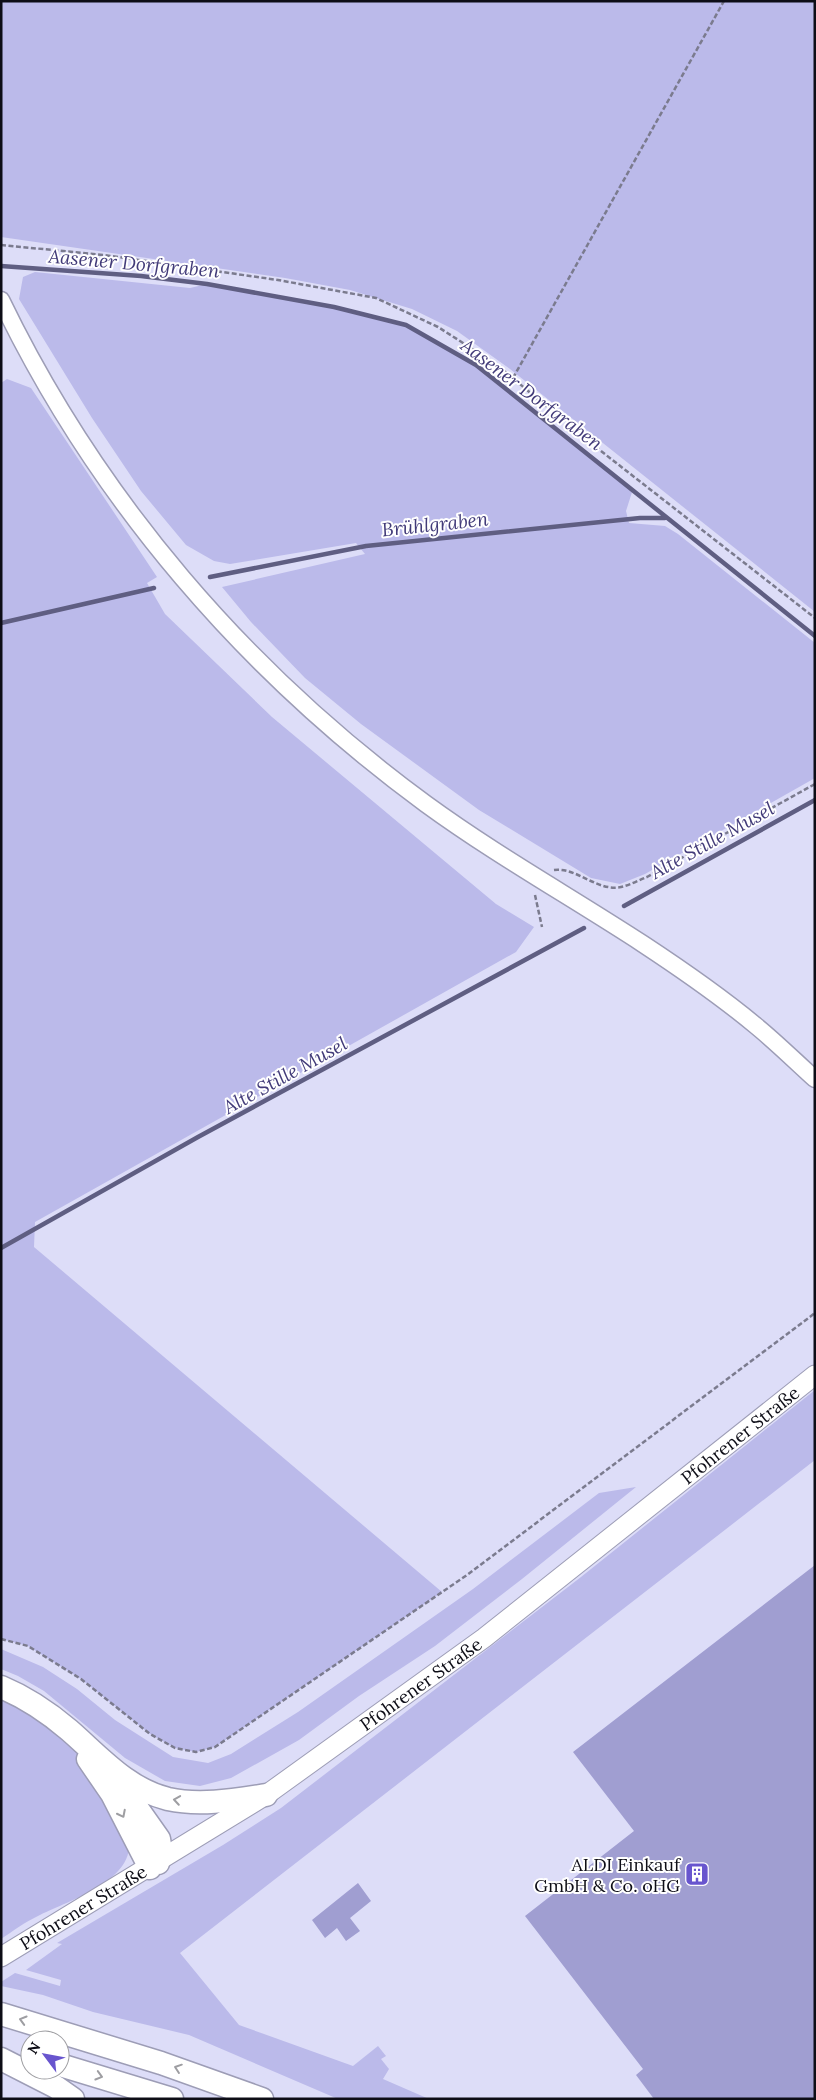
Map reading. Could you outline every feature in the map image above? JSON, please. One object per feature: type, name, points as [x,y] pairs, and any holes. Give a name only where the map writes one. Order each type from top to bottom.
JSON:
[{"type":"highway","points":[[1,1687],[13,1692],[68,1729],[110,1768],[139,1788],[166,1798],[195,1802],[266,1795]]},
{"type":"highway","points":[[68,1729],[112,1794],[154,1866]]},
{"type":"highway","points":[[110,1768],[159,1839],[161,1851],[154,1866]]},
{"type":"highway","points":[[1,2014],[162,2063],[262,2099]]},
{"type":"highway","points":[[1,2048],[20,2053]]},
{"type":"highway","points":[[1,2058],[56,2086],[73,2099]]},
{"type":"highway","points":[[70,2068],[172,2099]]},
{"type":"main road","name":"Pfohrener Straße","points":[[8,1953],[154,1866],[266,1795],[484,1638],[815,1375]]},
{"type":"street","points":[[1,300],[20,338],[66,419],[125,507],[183,580],[239,642],[307,707],[370,761],[428,805],[530,873],[644,945],[754,1024],[815,1079]]},
{"type":"path","points":[[513,378],[724,1]]},
{"type":"path","points":[[1,245],[123,258],[278,280],[376,298],[438,327],[496,364],[583,437],[815,618]]},
{"type":"path","points":[[590,881],[620,887],[647,877],[815,784]]},
{"type":"path","points":[[535,898],[542,928]]},
{"type":"path","points":[[1,1639],[28,1646],[73,1674],[150,1734],[175,1748],[196,1752],[215,1747],[467,1575],[815,1313]]},
{"type":"shaded area","points":[[1,1],[815,1],[815,612],[510,369],[457,331],[412,309],[350,290],[285,278],[1,237]]},
{"type":"shaded area","points":[[35,272],[190,288],[207,284],[334,307],[406,325],[476,365],[633,489],[626,511],[629,523],[665,526],[678,534],[815,643],[815,778],[645,874],[620,884],[591,878],[479,810],[361,724],[305,678],[251,622],[222,587],[365,554],[356,543],[230,564],[214,561],[186,545],[141,491],[92,418],[19,299],[23,277]]},
{"type":"shaded area","points":[[7,379],[31,388],[157,577],[147,583],[165,614],[272,717],[496,904],[534,927],[516,952],[35,1222],[34,1247],[442,1592],[215,1747],[196,1752],[175,1748],[150,1734],[81,1679],[28,1646],[1,1639],[1,383]]},
{"type":"shaded area","points":[[815,1390],[815,1460],[180,1953],[239,2025],[353,2066],[378,2046],[386,2056],[381,2059],[389,2069],[383,2079],[429,2099],[338,2099],[189,2035],[93,2012],[43,1995],[1,1986],[1,1982],[15,1973],[60,1986],[61,1980],[26,1970],[62,1944],[57,1943],[223,1845],[281,1808],[581,1577]]},
{"type":"shaded area","points":[[636,1487],[435,1646],[359,1696],[299,1740],[231,1778],[200,1786],[165,1781],[125,1758],[44,1691],[18,1676],[1,1669],[1,1649],[43,1667],[77,1689],[115,1720],[173,1757],[208,1763],[231,1754],[298,1712],[473,1589],[599,1493]]},
{"type":"shaded area","points":[[1,1698],[52,1726],[82,1757],[129,1846],[126,1859],[119,1871],[107,1881],[94,1890],[33,1918],[1,1939]]},
{"type":"building","name":"ALDI Einkauf GmbH & Co. oHG","points":[[815,1565],[815,2099],[654,2099],[636,2075],[643,2069],[525,1916],[634,1831],[573,1752]]},
{"type":"building","points":[[358,1883],[371,1901],[350,1918],[360,1931],[346,1941],[337,1928],[325,1938],[312,1920]]},
{"type":"waterway","name":"Aasener Dorfgraben","points":[[1,266],[141,276],[207,284],[334,307],[406,325],[476,365],[815,636]]},
{"type":"waterway","name":"Brühlgraben","points":[[210,577],[366,546],[640,518],[665,518]]},
{"type":"waterway","name":"Brühlgraben","points":[[1,623],[154,588]]},
{"type":"waterway","name":"Alte Stille Musel","points":[[624,906],[815,800]]},
{"type":"waterway","name":"Alte Stille Musel","points":[[1,1248],[198,1137],[584,928]]},
{"type":"place","name":"ALDI Einkauf GmbH & Co. oHG","points":[[697,1874]]}]
